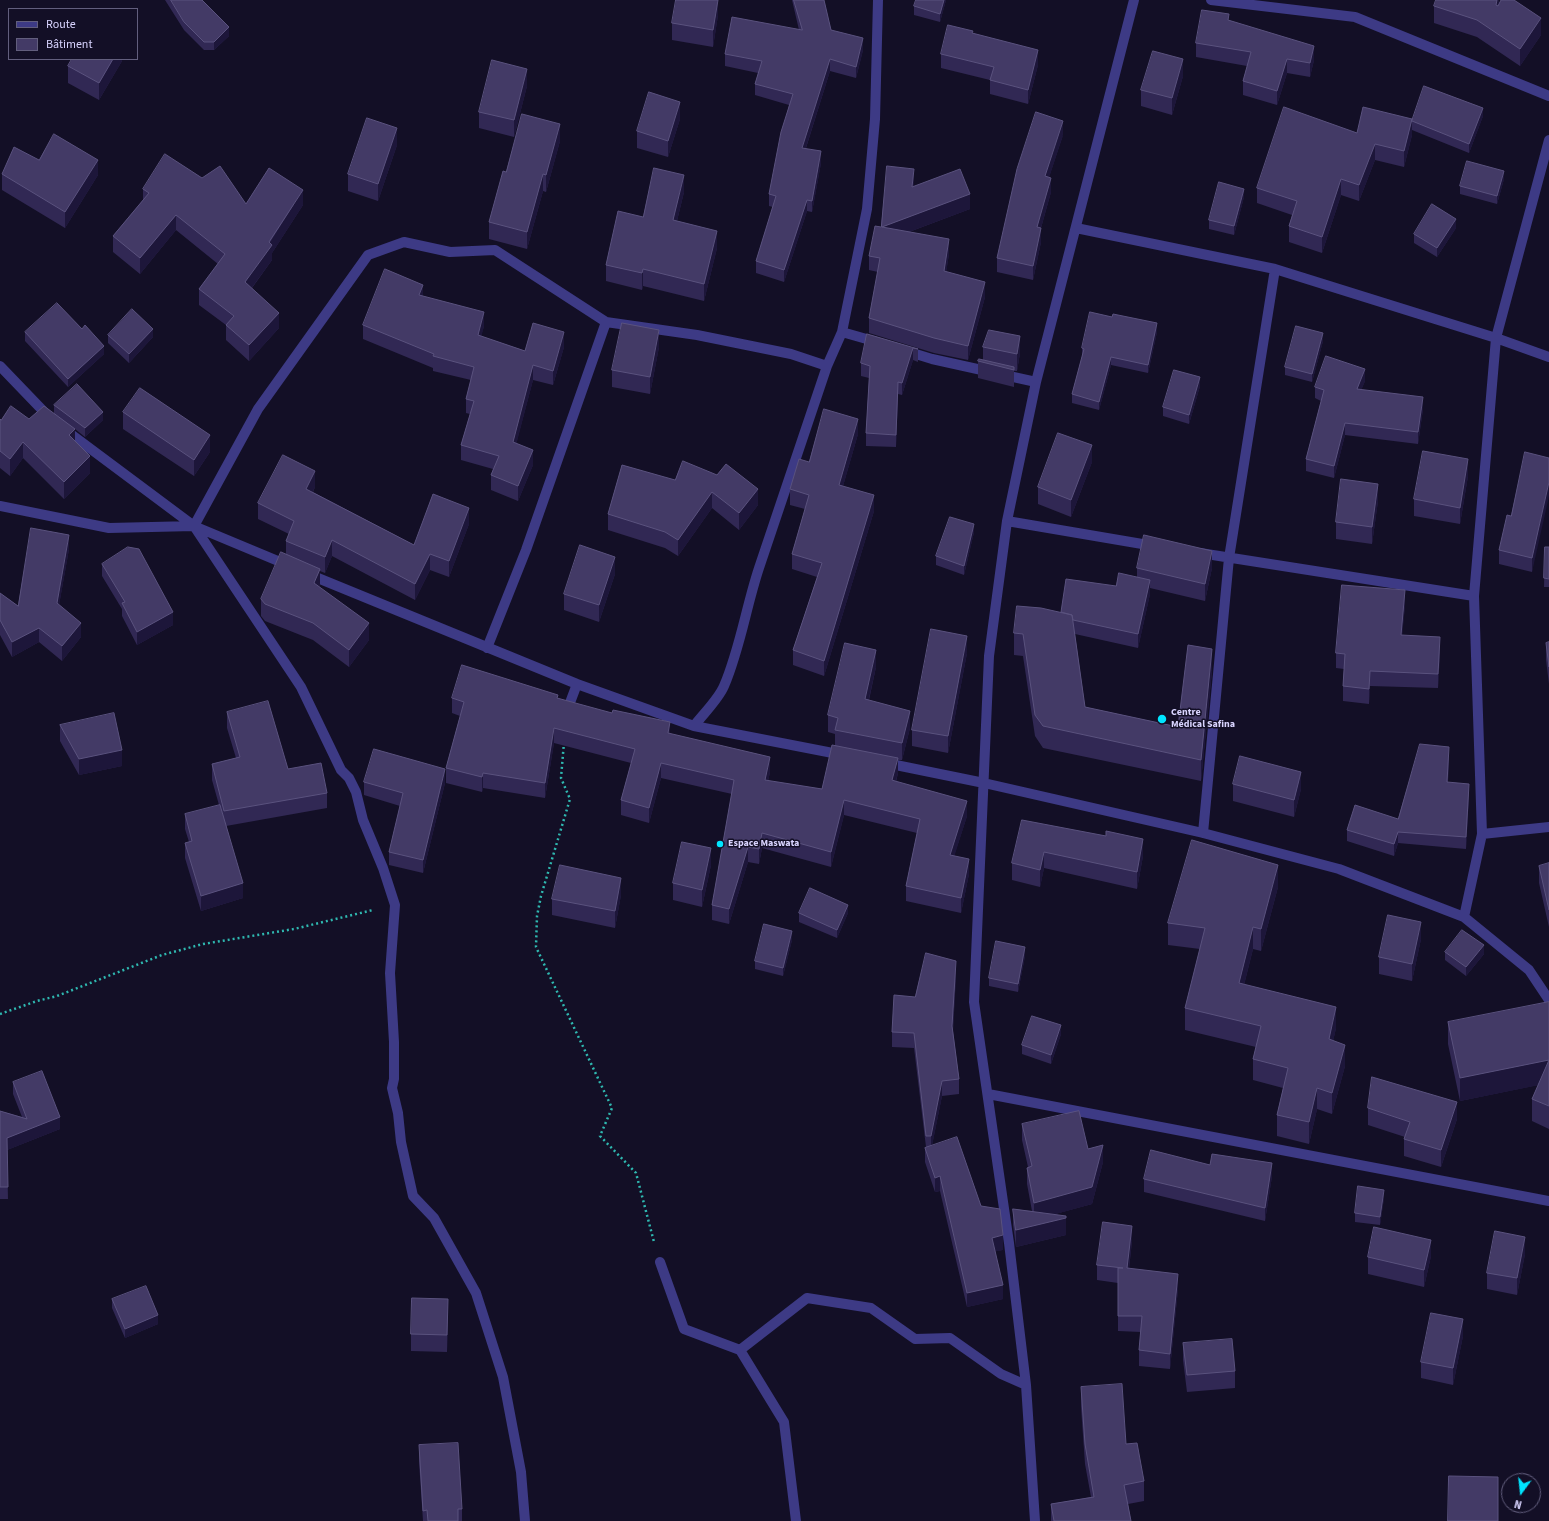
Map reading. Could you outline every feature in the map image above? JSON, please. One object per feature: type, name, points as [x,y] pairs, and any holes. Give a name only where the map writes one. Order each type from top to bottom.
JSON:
[{"type":"street","points":[[694,726],[723,688],[739,641],[754,584],[827,366],[842,332],[867,209],[875,119],[878,0]]},
{"type":"street","points":[[1035,1521],[1026,1385],[1009,1244],[974,1002],[989,656],[1007,521],[1036,382],[1134,0]]},
{"type":"street","points":[[1211,0],[1355,17],[1549,96]]},
{"type":"street","points":[[1464,917],[1482,834],[1474,596],[1496,338],[1549,140]]},
{"type":"street","points":[[1076,228],[1275,269],[1496,338],[1549,357]]},
{"type":"street","points":[[194,526],[258,409],[368,255],[404,242],[450,252],[495,250],[606,322],[697,335],[791,354],[827,366]]},
{"type":"street","points":[[1203,833],[1229,558],[1275,269]]},
{"type":"street","points":[[487,648],[526,550],[606,322]]},
{"type":"street","points":[[842,332],[932,359],[1036,382]]},
{"type":"street","points":[[0,366],[49,418],[194,526],[487,648],[577,684],[694,726],[851,756]]},
{"type":"street","points":[[0,506],[109,528],[194,526]]},
{"type":"street","points":[[1007,521],[1168,548]]},
{"type":"street","points":[[194,526],[306,696],[341,770],[349,778],[356,792],[363,820],[383,868],[395,905],[390,973],[394,1042],[394,1079],[392,1088],[398,1113],[401,1142],[413,1196],[434,1218],[476,1293],[504,1378],[521,1472],[525,1521]]},
{"type":"street","points":[[1191,552],[1474,596]]},
{"type":"street","points":[[568,708],[577,684]]},
{"type":"street","points":[[874,761],[984,783],[1203,833],[1340,869],[1464,917],[1529,970],[1549,1000]]},
{"type":"street","points":[[1482,834],[1549,827]]},
{"type":"street","points":[[988,1094],[1549,1201]]},
{"type":"street","points":[[660,1262],[684,1329],[740,1350],[784,1422],[796,1521]]},
{"type":"street","points":[[740,1350],[807,1298],[871,1308],[915,1339],[950,1338],[1001,1374],[1026,1385]]},
{"type":"path","points":[[568,708],[561,778],[570,799],[541,896],[537,916],[536,947],[612,1108],[600,1136],[636,1172],[660,1262]]},
{"type":"path","points":[[0,1014],[37,1001],[57,996],[162,955],[203,944],[294,929],[395,905]]},
{"type":"building","points":[[171,0],[202,0],[229,27],[214,42],[204,42],[184,22]]},
{"type":"building","points":[[676,0],[718,0],[713,30],[672,23]]},
{"type":"building","points":[[794,0],[824,0],[831,30],[863,38],[856,67],[830,59],[802,148],[821,151],[812,201],[807,200],[784,270],[756,261],[776,196],[769,194],[781,132],[793,94],[755,84],[762,61],[725,54],[732,17],[802,30]]},
{"type":"building","points":[[916,0],[944,0],[940,14],[914,6]]},
{"type":"building","points":[[1436,0],[1497,0],[1496,5],[1498,6],[1501,0],[1514,0],[1541,18],[1520,49],[1477,20],[1434,6]]},
{"type":"building","points":[[1202,10],[1229,14],[1228,20],[1314,46],[1310,63],[1287,59],[1277,91],[1243,81],[1251,52],[1196,43]]},
{"type":"building","points":[[948,25],[973,31],[972,33],[1038,50],[1028,90],[990,80],[994,67],[941,54]]},
{"type":"building","points":[[1153,51],[1183,59],[1172,98],[1141,90]]},
{"type":"building","points":[[71,60],[112,60],[99,83],[68,66]]},
{"type":"building","points":[[492,60],[527,69],[514,120],[479,112]]},
{"type":"building","points":[[1424,86],[1483,108],[1469,144],[1412,121]]},
{"type":"building","points":[[649,92],[680,102],[668,141],[637,131]]},
{"type":"building","points":[[1284,107],[1357,133],[1363,107],[1412,119],[1404,151],[1375,144],[1359,185],[1341,179],[1322,237],[1289,226],[1297,201],[1257,188]]},
{"type":"building","points":[[1036,112],[1063,121],[1045,176],[1051,178],[1037,227],[1041,228],[1033,266],[997,258],[1017,169]]},
{"type":"building","points":[[522,114],[560,124],[546,175],[543,174],[527,232],[489,222],[503,171],[506,172]]},
{"type":"building","points":[[367,118],[397,128],[378,184],[348,174]]},
{"type":"building","points":[[54,134],[98,160],[65,212],[2,174],[14,147],[39,160]]},
{"type":"building","points":[[165,154],[202,178],[220,166],[246,204],[269,168],[303,190],[269,242],[272,245],[245,282],[279,313],[249,345],[226,325],[234,316],[199,289],[225,254],[176,215],[140,258],[113,236],[149,193],[143,189]]},
{"type":"building","points":[[1467,161],[1504,171],[1497,196],[1460,186]]},
{"type":"building","points":[[887,166],[914,169],[912,187],[960,169],[970,194],[882,227],[949,239],[944,271],[985,282],[968,346],[934,338],[869,318],[880,258],[869,256],[875,226],[881,227]]},
{"type":"building","points":[[654,168],[684,175],[673,220],[717,231],[704,284],[643,269],[642,273],[606,265],[618,211],[643,217]]},
{"type":"building","points":[[1219,182],[1244,189],[1234,226],[1209,220]]},
{"type":"building","points":[[1432,204],[1456,219],[1437,248],[1414,234]]},
{"type":"building","points":[[385,269],[423,285],[419,295],[484,312],[478,335],[525,351],[533,323],[564,332],[553,371],[533,365],[513,442],[533,450],[518,486],[491,475],[499,456],[461,445],[474,401],[466,399],[474,367],[433,356],[434,354],[363,325]]},
{"type":"building","points":[[57,303],[82,329],[85,325],[104,346],[68,379],[25,332]]},
{"type":"building","points":[[132,309],[153,329],[129,354],[108,335]]},
{"type":"building","points":[[1090,312],[1112,317],[1113,314],[1157,323],[1148,365],[1111,357],[1099,402],[1072,394],[1084,349],[1082,348]]},
{"type":"building","points":[[622,323],[659,330],[650,377],[612,370]]},
{"type":"building","points":[[1296,326],[1323,333],[1312,374],[1285,367]]},
{"type":"building","points":[[989,330],[1020,336],[1017,354],[983,347]]},
{"type":"building","points":[[867,334],[918,349],[913,348],[902,383],[898,382],[896,435],[866,433],[870,366],[861,363]]},
{"type":"building","points":[[1326,356],[1365,369],[1357,389],[1423,397],[1418,432],[1345,423],[1334,466],[1306,459],[1324,390],[1315,387]]},
{"type":"building","points":[[979,359],[1014,367],[1014,370],[978,361]]},
{"type":"building","points":[[1174,370],[1200,377],[1189,415],[1163,407]]},
{"type":"building","points":[[77,384],[103,412],[85,428],[54,405]]},
{"type":"building","points":[[140,388],[210,435],[194,460],[123,412]]},
{"type":"building","points":[[11,406],[29,419],[44,406],[75,429],[69,435],[90,456],[64,482],[23,442],[10,459],[0,451],[0,419],[1,420]]},
{"type":"building","points":[[824,409],[858,419],[839,485],[874,495],[824,661],[793,650],[822,563],[792,554],[809,495],[790,489],[799,459],[809,462]]},
{"type":"building","points":[[1058,433],[1092,445],[1071,500],[1038,487]]},
{"type":"building","points":[[1423,451],[1468,459],[1460,508],[1414,499]]},
{"type":"building","points":[[1525,452],[1549,458],[1549,482],[1532,558],[1499,550],[1507,515],[1511,516]]},
{"type":"building","points":[[283,455],[315,471],[306,489],[414,545],[433,494],[469,508],[449,561],[430,554],[415,584],[332,540],[325,557],[286,541],[294,521],[258,503]]},
{"type":"building","points":[[683,461],[717,475],[726,464],[758,489],[739,513],[712,492],[678,540],[665,532],[608,514],[622,465],[675,480]]},
{"type":"building","points":[[1341,479],[1378,484],[1372,527],[1336,522]]},
{"type":"building","points":[[950,517],[974,524],[964,566],[936,556]]},
{"type":"building","points":[[31,528],[69,535],[57,603],[81,623],[62,646],[39,628],[12,642],[0,620],[0,593],[18,606]]},
{"type":"building","points":[[1144,535],[1212,551],[1205,584],[1137,568]]},
{"type":"building","points":[[580,545],[615,557],[599,605],[564,594]]},
{"type":"building","points":[[128,547],[139,549],[173,612],[137,632],[122,603],[125,602],[102,564]]},
{"type":"building","points":[[1545,547],[1549,547],[1549,579],[1544,578]]},
{"type":"building","points":[[281,552],[320,569],[314,583],[369,623],[349,650],[313,623],[265,604],[261,599]]},
{"type":"building","points":[[1119,573],[1150,580],[1138,634],[1073,620],[1072,615],[1061,612],[1066,579],[1116,586]]},
{"type":"building","points":[[1342,585],[1405,590],[1401,635],[1440,637],[1438,674],[1370,671],[1369,689],[1343,686],[1345,654],[1336,653]]},
{"type":"building","points":[[1017,606],[1041,608],[1072,615],[1085,707],[1178,727],[1188,645],[1212,649],[1201,760],[1043,726],[1035,715],[1023,634],[1014,633]]},
{"type":"building","points":[[931,629],[967,636],[948,736],[912,730]]},
{"type":"building","points":[[1549,642],[1549,667],[1546,643]]},
{"type":"building","points":[[845,643],[876,650],[865,699],[910,711],[902,743],[835,730],[838,718],[828,715]]},
{"type":"building","points":[[462,665],[558,695],[557,698],[612,713],[613,710],[670,722],[668,733],[770,757],[765,780],[822,789],[832,745],[898,758],[892,780],[967,801],[950,855],[969,859],[961,898],[906,886],[920,819],[844,800],[831,852],[762,833],[759,849],[748,847],[729,909],[712,905],[734,780],[661,763],[649,808],[621,800],[635,749],[554,728],[545,783],[483,773],[482,777],[446,768],[464,702],[452,698]]},
{"type":"building","points":[[268,701],[288,769],[321,763],[327,793],[224,811],[212,764],[240,757],[227,712]]},
{"type":"building","points":[[114,713],[122,750],[79,759],[60,725]]},
{"type":"building","points":[[1420,744],[1449,747],[1447,782],[1469,784],[1466,837],[1398,832],[1394,844],[1347,830],[1355,805],[1398,819]]},
{"type":"building","points":[[374,749],[445,769],[423,860],[389,852],[403,793],[364,782]]},
{"type":"building","points":[[1240,756],[1301,772],[1294,800],[1233,784]]},
{"type":"building","points":[[220,805],[243,883],[201,896],[185,843],[192,841],[185,814]]},
{"type":"building","points":[[1022,820],[1106,836],[1106,831],[1143,839],[1137,872],[1044,852],[1040,870],[1012,863]]},
{"type":"building","points":[[1192,840],[1278,865],[1261,929],[1253,927],[1239,983],[1336,1007],[1329,1039],[1345,1045],[1332,1093],[1317,1088],[1309,1122],[1277,1115],[1288,1068],[1253,1059],[1261,1026],[1185,1008],[1205,928],[1168,923]]},
{"type":"building","points":[[682,842],[711,848],[702,890],[673,883]]},
{"type":"building","points":[[1549,863],[1549,910],[1539,866]]},
{"type":"building","points":[[560,865],[621,878],[615,911],[552,899]]},
{"type":"building","points":[[810,888],[848,905],[837,930],[799,913]]},
{"type":"building","points":[[1388,915],[1421,922],[1412,964],[1379,957]]},
{"type":"building","points":[[764,924],[792,931],[783,968],[755,961]]},
{"type":"building","points":[[1462,930],[1484,945],[1466,967],[1445,952]]},
{"type":"building","points":[[996,941],[1025,947],[1018,984],[989,978]]},
{"type":"building","points":[[926,953],[956,961],[952,1026],[959,1079],[942,1081],[931,1136],[926,1136],[914,1033],[892,1032],[894,995],[915,997]]},
{"type":"building","points":[[1549,1002],[1549,1060],[1460,1078],[1448,1022]]},
{"type":"building","points":[[1032,1016],[1061,1025],[1051,1055],[1022,1045]]},
{"type":"building","points":[[1549,1060],[1549,1106],[1532,1099]]},
{"type":"building","points":[[42,1071],[60,1117],[7,1138],[8,1187],[0,1187],[0,1111],[27,1119],[13,1082]]},
{"type":"building","points":[[1372,1077],[1457,1102],[1441,1150],[1404,1139],[1410,1122],[1368,1108]]},
{"type":"building","points":[[1079,1111],[1088,1149],[1103,1145],[1092,1187],[1034,1203],[1027,1168],[1032,1166],[1022,1124]]},
{"type":"building","points":[[957,1137],[981,1206],[1000,1209],[1003,1235],[992,1238],[1003,1285],[967,1293],[940,1176],[935,1178],[925,1148]]},
{"type":"building","points":[[1151,1150],[1210,1165],[1212,1154],[1272,1163],[1265,1208],[1144,1179]]},
{"type":"building","points":[[1358,1186],[1384,1190],[1380,1217],[1355,1213]]},
{"type":"building","points":[[1013,1209],[1066,1216],[1066,1218],[1016,1230]]},
{"type":"building","points":[[1103,1222],[1132,1226],[1127,1268],[1178,1274],[1170,1354],[1139,1350],[1142,1316],[1118,1316],[1118,1268],[1123,1268],[1097,1265]]},
{"type":"building","points":[[1374,1227],[1431,1240],[1424,1270],[1368,1257]]},
{"type":"building","points":[[1495,1231],[1525,1237],[1517,1278],[1487,1273]]},
{"type":"building","points":[[146,1286],[158,1315],[125,1329],[112,1299]]},
{"type":"building","points":[[412,1298],[448,1299],[447,1335],[411,1334]]},
{"type":"building","points":[[1431,1313],[1463,1319],[1453,1368],[1421,1362]]},
{"type":"building","points":[[1232,1339],[1235,1371],[1187,1375],[1183,1343]]},
{"type":"building","points":[[1122,1384],[1126,1444],[1137,1443],[1144,1481],[1124,1485],[1131,1521],[1054,1521],[1051,1504],[1094,1497],[1085,1444],[1081,1387]]},
{"type":"building","points":[[458,1443],[462,1509],[458,1509],[458,1521],[428,1521],[427,1510],[423,1511],[419,1445]]},
{"type":"building","points":[[1449,1476],[1498,1477],[1498,1521],[1448,1521]]},
{"type":"place","name":"Centre Médical Safina","points":[[1162,719]]},
{"type":"place","name":"Espace Maswata","points":[[720,844]]}]
